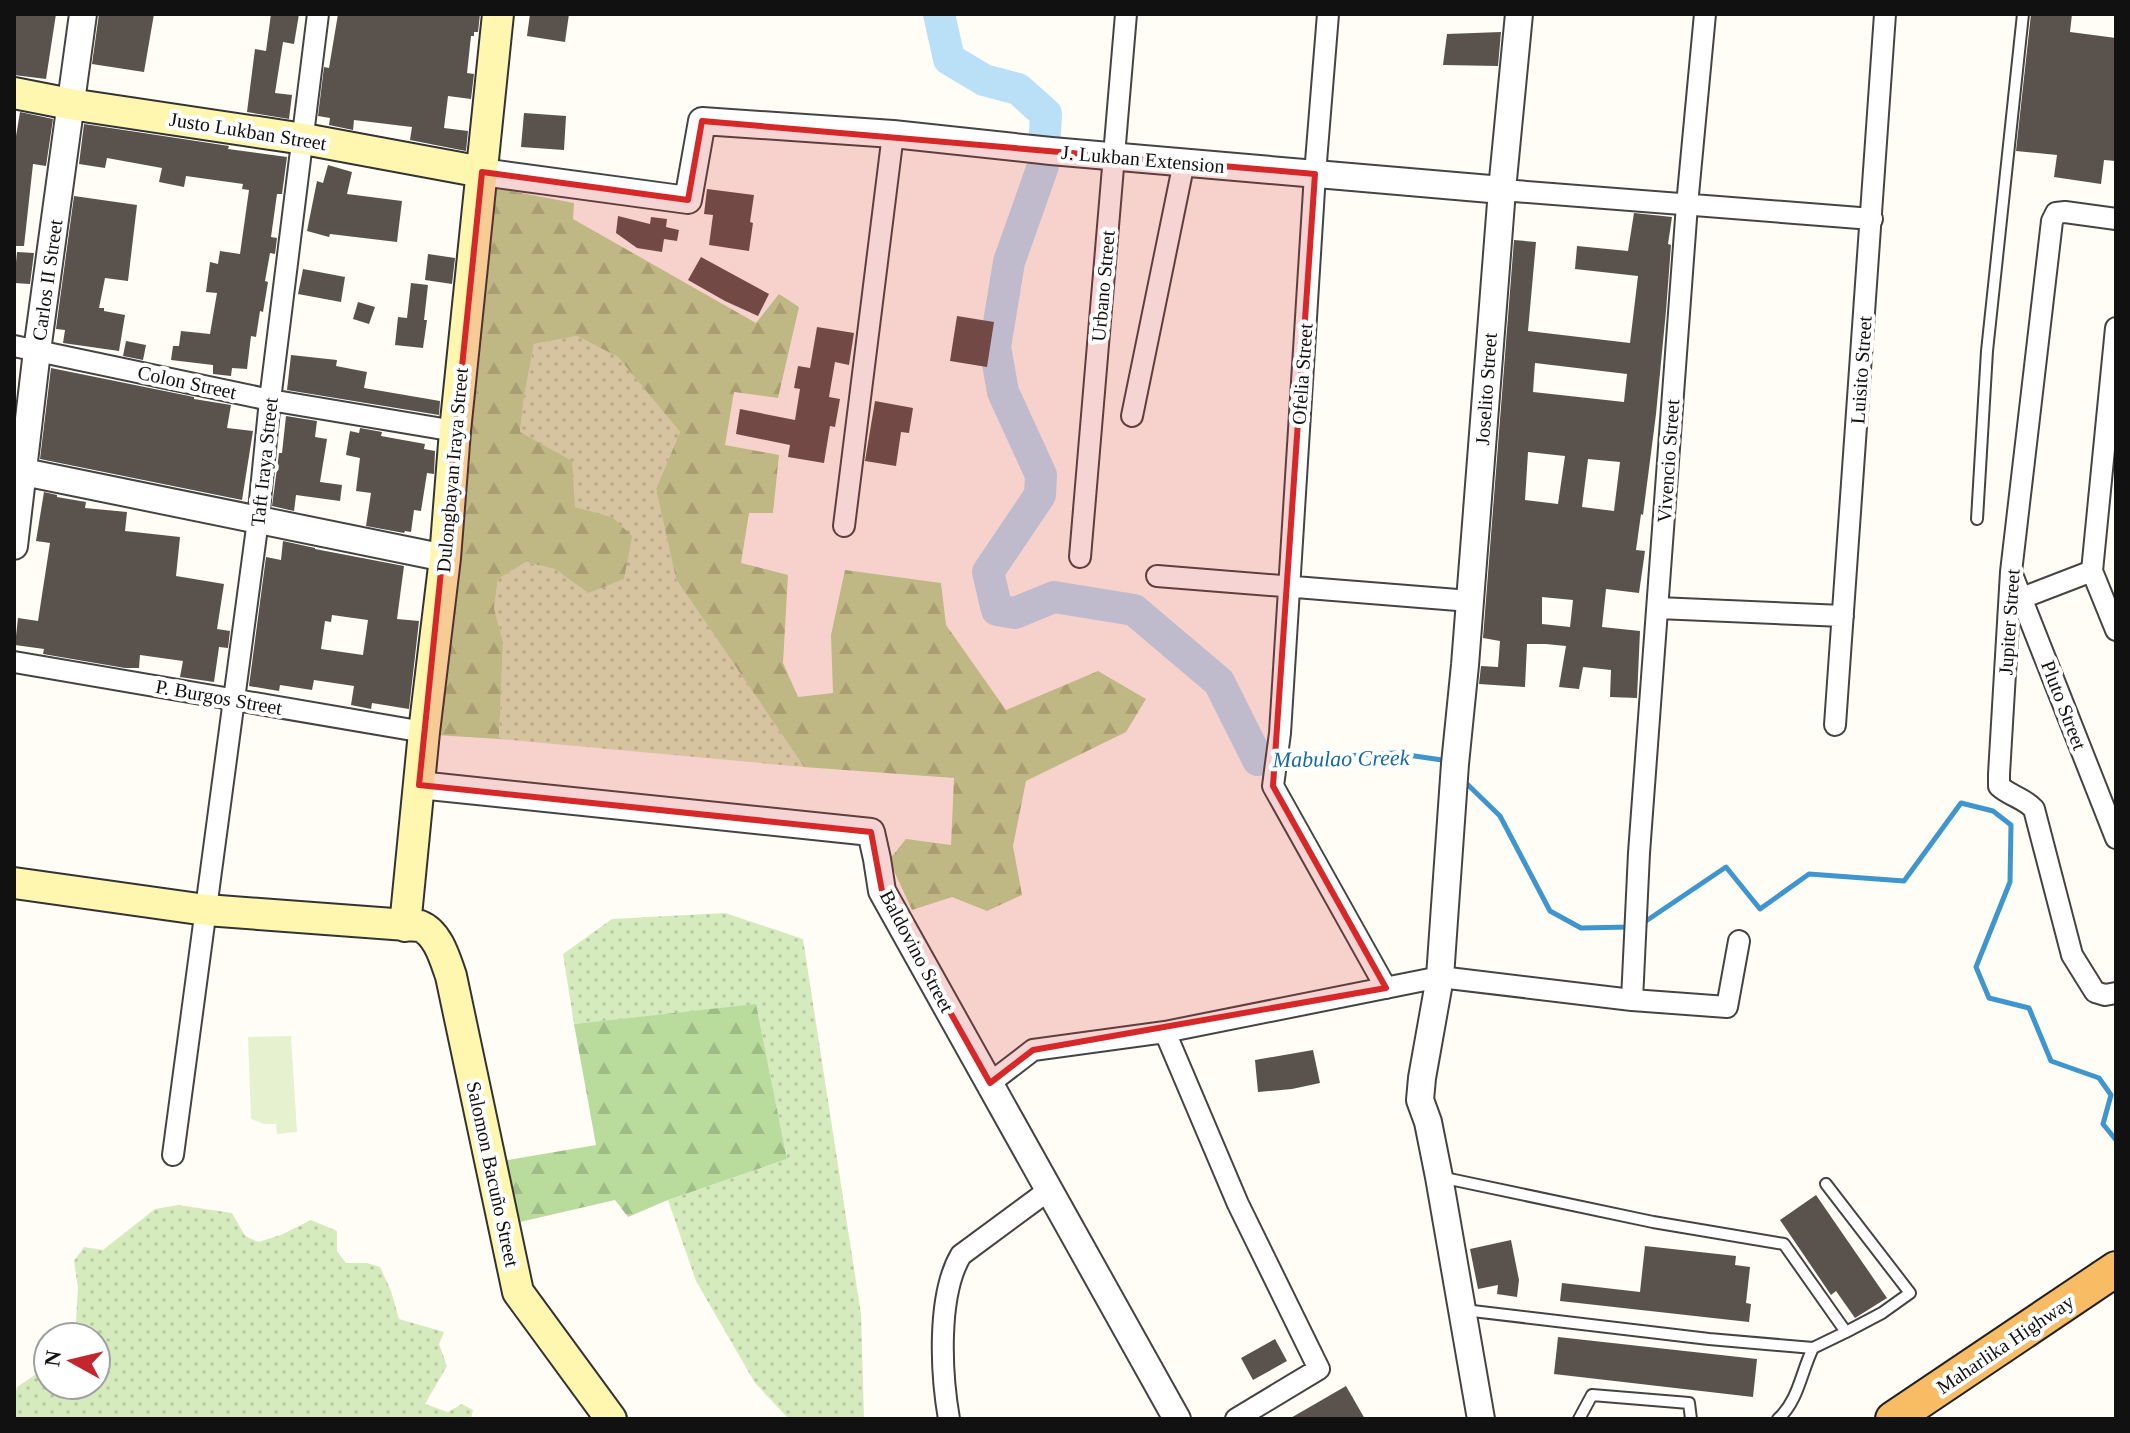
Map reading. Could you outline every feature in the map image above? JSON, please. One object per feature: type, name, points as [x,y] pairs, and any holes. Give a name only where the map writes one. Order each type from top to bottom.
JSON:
[{"type":"highway","name":"Maharlika Highway","points":[[1893,1419],[2115,1272]]},
{"type":"main road","name":"Dulongbayan Iraya Street","points":[[405,926],[445,558],[498,14]]},
{"type":"main road","name":"Justo Lukban Street","points":[[14,93],[304,139],[482,172]]},
{"type":"main road","points":[[14,883],[206,910],[405,926]]},
{"type":"main road","name":"Salomon Bacuño Street","points":[[405,926],[420,926],[429,930],[451,976],[518,1292],[611,1419]]},
{"type":"street","name":"Carlos II Street","points":[[14,546],[26,349],[83,14]]},
{"type":"street","name":"Taft Iraya Street","points":[[173,1155],[258,520],[318,14]]},
{"type":"street","name":"Urbano Street","points":[[1080,557],[1126,14]]},
{"type":"street","name":"Ofelia Street","points":[[1328,14],[1280,733],[1273,786],[1386,988]]},
{"type":"street","name":"Joselito Street","points":[[1481,1419],[1439,1177],[1428,1122],[1420,1100],[1440,977],[1502,190],[1519,14]]},
{"type":"street","name":"Vivencio Street","points":[[1632,1000],[1639,853],[1687,205],[1705,14]]},
{"type":"street","name":"Luisito Street","points":[[1835,725],[1885,14]]},
{"type":"street","name":"J. Lukban Extension","points":[[482,172],[688,200],[702,121],[893,134],[1315,174],[1872,219]]},
{"type":"street","points":[[844,526],[893,134]]},
{"type":"street","points":[[1132,416],[1184,162]]},
{"type":"street","name":"Jupiter Street","points":[[2111,994],[2095,992],[2072,955],[2034,809],[2026,800],[2010,795],[1999,786],[2011,572],[2052,221],[2056,213],[2065,212],[2116,219]]},
{"type":"street","points":[[2116,328],[2092,571],[2116,630]]},
{"type":"street","name":"Colon Street","points":[[26,349],[270,400],[455,431]]},
{"type":"street","points":[[18,471],[445,558]]},
{"type":"street","points":[[2022,598],[2092,571]]},
{"type":"street","name":"Pluto Street","points":[[2011,572],[2116,838]]},
{"type":"street","points":[[1157,576],[1470,601]]},
{"type":"street","points":[[1658,608],[1843,616]]},
{"type":"street","name":"P. Burgos Street","points":[[14,662],[424,732]]},
{"type":"street","name":"Baldovino Street","points":[[419,785],[871,832],[882,891],[1177,1419]]},
{"type":"street","points":[[990,1083],[1033,1050],[1165,1032],[1440,977],[1632,1000],[1727,1007],[1739,941]]},
{"type":"street","points":[[1165,1032],[1238,1204],[1319,1369],[1236,1419]]},
{"type":"street","points":[[949,1419],[944,1313],[952,1269],[961,1255],[1049,1190]]},
{"type":"lane","points":[[1977,519],[1987,351],[2023,14]]},
{"type":"lane","points":[[1439,1177],[1653,1222],[1784,1244],[1846,1332]]},
{"type":"lane","points":[[1462,1309],[1709,1339],[1813,1348],[1882,1313],[1910,1293],[1826,1184]]},
{"type":"lane","points":[[1778,1419],[1795,1396],[1804,1365],[1813,1348]]},
{"type":"lane","points":[[1579,1419],[1592,1395],[1689,1403],[1691,1419]]},
{"type":"highlighted area","points":[[702,121],[1315,174],[1273,786],[1386,988],[1033,1050],[990,1083],[882,891],[871,832],[419,785],[482,172],[688,200]]},
{"type":"green space","points":[[490,187],[574,203],[573,219],[756,323],[779,294],[799,307],[778,398],[734,392],[725,445],[779,455],[773,513],[749,513],[741,563],[788,575],[783,663],[798,697],[833,693],[831,635],[845,570],[941,583],[946,625],[1006,710],[1098,671],[1146,699],[1126,732],[1026,781],[1013,846],[1022,895],[987,911],[952,897],[912,910],[889,860],[906,839],[951,845],[954,778],[804,767],[676,579],[656,489],[680,432],[618,357],[577,336],[534,344],[520,432],[572,461],[575,507],[612,517],[632,536],[624,579],[588,593],[555,569],[526,562],[498,579],[494,608],[503,642],[499,739],[436,735]]},
{"type":"green space","points":[[577,336],[618,357],[680,432],[656,489],[676,579],[804,767],[499,739],[503,642],[494,608],[498,579],[526,562],[555,569],[588,593],[611,517],[575,507],[520,432],[534,344]]},
{"type":"green space","points":[[725,913],[803,939],[861,1314],[864,1419],[789,1419],[755,1383],[696,1281],[668,1200],[787,1159],[756,1005],[574,1024],[563,954],[612,919]]},
{"type":"green space","points":[[756,1004],[787,1159],[628,1217],[615,1200],[507,1225],[496,1162],[596,1145],[574,1024]]},
{"type":"green space","points":[[291,1036],[297,1132],[277,1134],[276,1124],[251,1119],[248,1037]]},
{"type":"green space","points":[[178,1205],[232,1213],[245,1236],[258,1242],[311,1220],[337,1231],[337,1251],[346,1263],[367,1263],[380,1267],[399,1319],[444,1332],[439,1344],[447,1366],[425,1404],[448,1412],[462,1404],[473,1410],[471,1419],[14,1419],[17,1387],[32,1377],[32,1401],[112,1401],[112,1321],[76,1321],[78,1288],[74,1261],[84,1247],[103,1250],[155,1209]]},
{"type":"building","points":[[14,14],[56,14],[46,79],[14,75]]},
{"type":"building","points":[[99,14],[154,14],[144,72],[92,64]]},
{"type":"building","points":[[271,14],[299,14],[294,44],[283,42],[275,93],[292,95],[289,119],[247,112],[255,49],[266,51]]},
{"type":"building","points":[[338,14],[480,14],[478,32],[471,36],[467,73],[474,74],[471,99],[448,96],[444,128],[468,131],[466,151],[410,140],[412,127],[354,120],[353,130],[329,125],[330,118],[318,116],[324,67],[329,68]]},
{"type":"building","points":[[530,14],[569,14],[565,42],[527,36]]},
{"type":"building","points":[[2031,14],[2072,14],[2070,32],[2116,38],[2116,161],[2104,160],[2101,184],[2054,177],[2057,155],[2016,151]]},
{"type":"building","points":[[1501,32],[1498,66],[1443,65],[1447,34]]},
{"type":"building","points":[[20,112],[53,119],[46,166],[33,164],[24,246],[14,246],[14,148]]},
{"type":"building","points":[[524,113],[566,116],[564,150],[521,147]]},
{"type":"building","points":[[84,124],[287,157],[282,194],[277,194],[271,237],[277,238],[275,254],[270,253],[263,312],[260,311],[256,337],[251,336],[247,369],[232,368],[231,376],[213,374],[213,365],[171,360],[173,346],[179,346],[181,331],[210,334],[217,293],[206,292],[210,262],[218,264],[220,251],[240,254],[249,190],[242,189],[243,184],[186,176],[184,187],[159,182],[162,168],[107,158],[105,168],[79,164]]},
{"type":"building","points":[[328,165],[352,172],[347,194],[402,201],[397,242],[330,234],[329,237],[307,231],[317,181],[323,183]]},
{"type":"building","points":[[707,189],[754,195],[749,251],[709,245],[713,215],[704,214]]},
{"type":"building","points":[[74,196],[137,205],[128,281],[105,278],[99,308],[125,315],[119,351],[63,343],[65,330],[56,329]]},
{"type":"building","points":[[1634,213],[1672,217],[1656,414],[1636,550],[1645,551],[1639,593],[1606,589],[1602,627],[1640,631],[1637,698],[1610,697],[1611,670],[1583,667],[1579,689],[1559,687],[1566,646],[1546,644],[1527,644],[1525,687],[1479,684],[1481,666],[1498,667],[1500,641],[1483,638],[1514,240],[1536,242],[1528,331],[1630,343],[1638,276],[1575,269],[1577,246],[1628,251]],"holes":[[[1535,363],[1627,374],[1624,402],[1533,392]],[[1528,452],[1565,456],[1558,504],[1525,500]],[[1588,459],[1620,462],[1614,511],[1582,507]],[[1542,597],[1573,600],[1570,627],[1542,624]]]},
{"type":"building","points":[[618,216],[650,224],[651,217],[667,219],[666,227],[679,230],[677,241],[664,239],[662,252],[637,248],[616,233]]},
{"type":"building","points":[[17,252],[34,253],[30,284],[14,283]]},
{"type":"building","points":[[428,254],[455,258],[452,284],[425,280]]},
{"type":"building","points":[[701,257],[769,294],[758,316],[688,280]]},
{"type":"building","points":[[303,269],[345,277],[341,302],[298,294]]},
{"type":"building","points":[[411,283],[428,285],[423,348],[395,345],[398,317],[407,318]]},
{"type":"building","points":[[358,302],[375,307],[369,324],[353,319]]},
{"type":"building","points":[[957,316],[994,322],[987,367],[950,361]]},
{"type":"building","points":[[817,327],[854,333],[849,365],[835,362],[829,397],[840,399],[835,427],[830,426],[824,463],[788,457],[790,445],[736,434],[740,409],[795,420],[800,389],[794,388],[798,366],[810,368]]},
{"type":"building","points":[[126,341],[146,345],[143,360],[123,356]]},
{"type":"building","points":[[291,355],[337,360],[336,366],[367,372],[364,388],[440,401],[439,415],[287,390]]},
{"type":"building","points":[[51,368],[231,405],[227,428],[253,431],[242,500],[40,459]]},
{"type":"building","points":[[875,401],[913,408],[909,433],[901,432],[896,466],[865,461]]},
{"type":"building","points":[[286,416],[317,421],[315,437],[327,439],[320,482],[342,485],[340,501],[296,495],[294,511],[272,506]]},
{"type":"building","points":[[360,428],[382,432],[381,436],[425,444],[424,449],[435,451],[434,474],[427,473],[421,511],[414,510],[411,532],[366,526],[371,493],[356,491],[360,458],[346,455],[350,431],[359,433]]},
{"type":"building","points":[[44,492],[86,502],[85,508],[127,512],[125,531],[180,537],[176,576],[224,584],[217,629],[230,631],[228,648],[219,647],[214,682],[180,677],[183,661],[140,655],[139,668],[125,668],[43,654],[44,649],[15,645],[18,618],[38,621],[50,543],[36,541]]},
{"type":"building","points":[[283,541],[404,566],[397,619],[419,621],[409,709],[372,703],[371,709],[351,705],[354,686],[314,680],[312,690],[280,685],[279,691],[249,686],[266,557],[281,560]],"holes":[[[332,615],[368,620],[363,655],[321,649],[325,621],[331,622]]]},
{"type":"building","points":[[1313,1050],[1320,1083],[1258,1092],[1255,1060]]},
{"type":"building","points":[[1816,1195],[1887,1298],[1855,1318],[1836,1291],[1831,1295],[1780,1220]]},
{"type":"building","points":[[1511,1240],[1519,1280],[1517,1297],[1497,1294],[1498,1285],[1478,1289],[1470,1249]]},
{"type":"building","points":[[1645,1246],[1736,1256],[1735,1265],[1750,1267],[1746,1303],[1751,1304],[1749,1322],[1560,1301],[1562,1283],[1640,1292]]},
{"type":"building","points":[[1558,1337],[1757,1359],[1753,1397],[1554,1374]]},
{"type":"building","points":[[1275,1339],[1287,1361],[1253,1380],[1241,1358]]},
{"type":"building","points":[[1346,1386],[1365,1419],[1289,1419]]},
{"type":"waterway","name":"Mabulao Creek","points":[[939,14],[949,59],[984,80],[1018,89],[1046,114],[1043,166],[1009,262],[995,347],[1003,392],[1041,475],[1040,495],[988,572],[997,610],[1015,613],[1054,597],[1134,610],[1219,682],[1258,760]]},
{"type":"waterway","name":"Mabulao Creek","points":[[1281,760],[1394,753],[1445,763]]},
{"type":"waterway","name":"Mabulao Creek","points":[[1258,760],[1271,760]]},
{"type":"waterway","name":"Mabulao Creek","points":[[1464,781],[1500,816],[1550,911],[1581,928],[1630,927]]},
{"type":"waterway","name":"Mabulao Creek","points":[[1643,923],[1726,867],[1760,909],[1809,874],[1904,881],[1961,803],[1993,811],[2011,825],[2010,882],[1976,967],[1989,998],[2029,1008],[2051,1061],[2099,1078],[2111,1095],[2103,1124],[2116,1140]]}]
